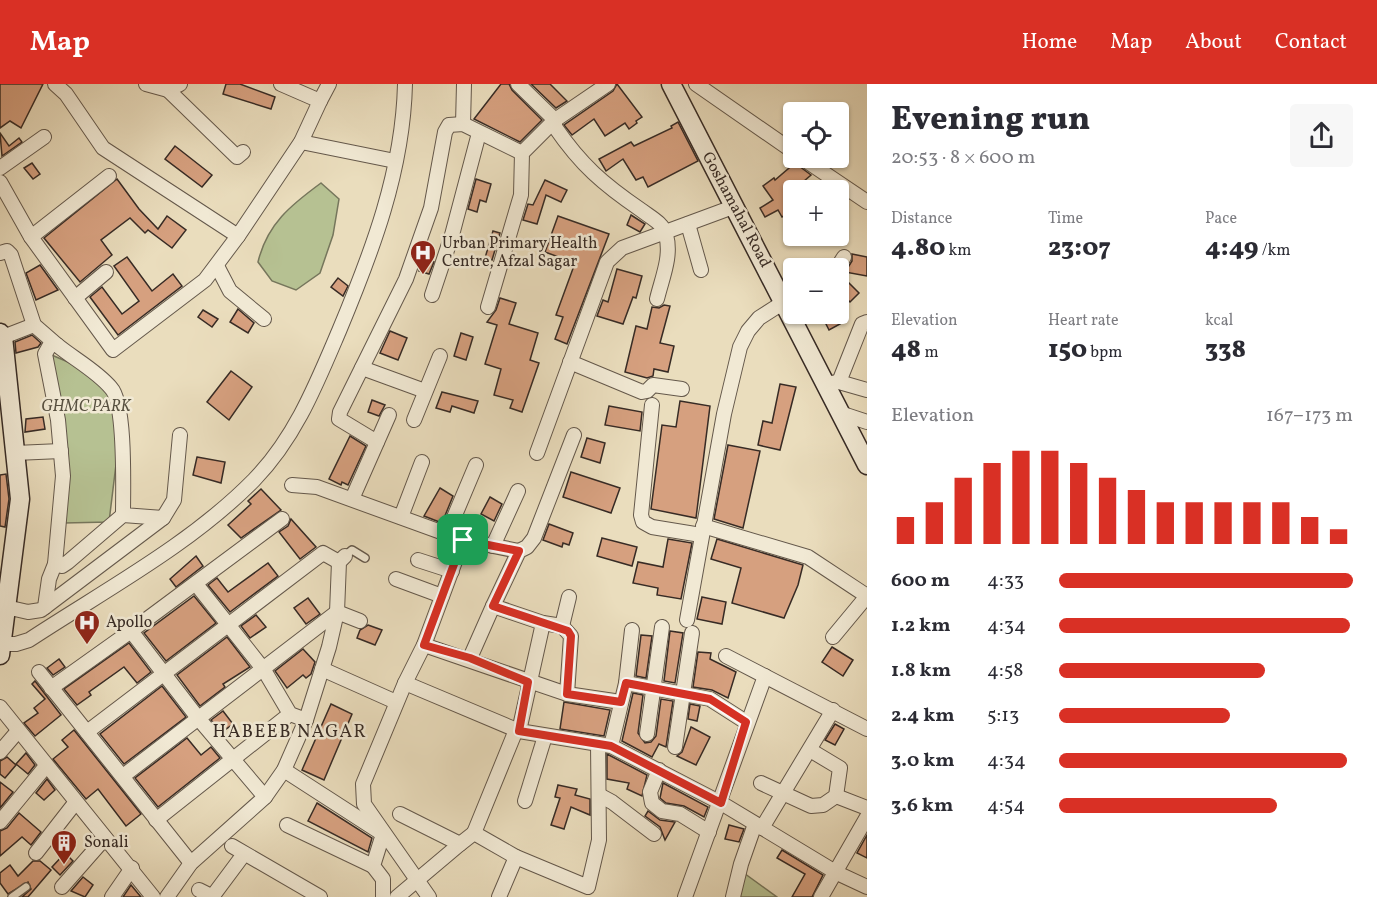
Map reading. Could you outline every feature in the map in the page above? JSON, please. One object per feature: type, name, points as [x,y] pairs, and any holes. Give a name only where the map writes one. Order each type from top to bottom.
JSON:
[{"type":"main road","name":"Goshamahal Road","points":[[671,84],[734,207],[783,295]]},
{"type":"main road","name":"Goshamahal Road","points":[[799,324],[833,384],[840,413],[867,465]]},
{"type":"main road","points":[[1,335],[20,499],[1,649]]},
{"type":"street","points":[[55,84],[66,94],[103,148],[238,236]]},
{"type":"street","points":[[146,84],[174,87],[237,157],[243,152]]},
{"type":"street","points":[[281,84],[320,101]]},
{"type":"street","points":[[0,182],[31,237],[113,350],[205,279],[217,266],[301,142],[329,84]]},
{"type":"street","points":[[1,649],[29,640],[175,545],[226,506],[255,480],[282,448],[302,415],[370,256],[384,213],[404,121],[405,84]]},
{"type":"street","points":[[464,84],[464,124]]},
{"type":"street","points":[[518,84],[555,120],[555,127],[586,167],[606,187],[659,223],[666,233],[669,251],[657,299]]},
{"type":"street","points":[[488,307],[520,195],[522,153],[555,120],[608,84]]},
{"type":"street","points":[[696,84],[783,144]]},
{"type":"street","points":[[377,442],[339,419],[339,412],[406,279],[431,208],[449,125],[464,124],[522,153]]},
{"type":"street","points":[[432,295],[452,235],[479,133]]},
{"type":"street","points":[[0,168],[44,137]]},
{"type":"street","points":[[301,142],[395,161]]},
{"type":"street","points":[[817,168],[867,202]]},
{"type":"street","points":[[31,237],[109,176]]},
{"type":"street","points":[[537,453],[607,262],[622,249],[734,207]]},
{"type":"street","points":[[688,224],[701,270]]},
{"type":"street","points":[[0,253],[7,251],[11,255],[34,325],[110,386],[117,399],[123,454],[123,515]]},
{"type":"street","points":[[217,266],[230,291],[264,319]]},
{"type":"street","points":[[75,298],[106,272]]},
{"type":"street","points":[[675,747],[702,530],[740,347],[748,331],[759,318],[783,306]]},
{"type":"street","points":[[867,322],[862,324],[833,384],[867,390]]},
{"type":"street","points":[[1,335],[34,325]]},
{"type":"street","points":[[45,607],[49,579],[55,564],[63,484],[61,451],[45,351],[50,345],[57,345]]},
{"type":"street","points":[[414,420],[440,356]]},
{"type":"street","points":[[570,362],[642,392],[647,392],[652,385],[682,390]]},
{"type":"street","points":[[362,368],[425,392]]},
{"type":"street","points":[[652,405],[641,515],[644,522],[652,527],[702,530],[808,557],[867,596],[833,637]]},
{"type":"street","points":[[840,413],[867,422]]},
{"type":"street","points":[[352,499],[389,415]]},
{"type":"street","points":[[6,607],[28,612],[45,607],[163,518],[174,500],[180,435]]},
{"type":"street","points":[[292,485],[317,487],[463,540],[519,551],[527,548],[534,538],[574,435]]},
{"type":"street","points":[[15,453],[61,451]]},
{"type":"street","points":[[401,516],[422,462]]},
{"type":"street","points":[[447,534],[476,465]]},
{"type":"street","points":[[493,546],[518,491]]},
{"type":"street","points":[[55,564],[62,566],[68,562],[123,515],[163,518]]},
{"type":"street","points":[[51,688],[282,519]]},
{"type":"street","points":[[429,897],[364,804],[363,784],[396,702],[424,645],[463,540]]},
{"type":"street","points":[[470,658],[519,551]]},
{"type":"street","points":[[87,732],[323,553],[342,559],[337,612],[322,669],[306,720],[284,770],[265,797],[191,863],[167,897]]},
{"type":"street","points":[[418,560],[452,571]]},
{"type":"street","points":[[396,579],[442,596]]},
{"type":"street","points":[[196,584],[264,670],[290,714],[306,720]]},
{"type":"street","points":[[562,626],[569,597]]},
{"type":"street","points":[[493,606],[543,623],[562,626],[568,631],[571,636],[567,694]]},
{"type":"street","points":[[337,612],[360,621]]},
{"type":"street","points":[[123,776],[337,612]]},
{"type":"street","points":[[397,897],[474,833],[518,730],[543,623]]},
{"type":"street","points":[[647,734],[662,627]]},
{"type":"street","points":[[474,833],[585,892],[599,840],[599,795],[604,745],[626,683],[632,630]]},
{"type":"street","points":[[131,631],[198,718],[265,797]]},
{"type":"street","points":[[424,645],[470,658],[528,682],[567,694],[621,702]]},
{"type":"street","points":[[726,656],[867,729]]},
{"type":"street","points":[[322,669],[396,702]]},
{"type":"street","points":[[39,672],[191,863]]},
{"type":"street","points":[[685,897],[721,803],[746,722],[765,676]]},
{"type":"street","points":[[405,683],[518,730],[604,745],[659,770],[721,803],[837,873],[867,887]]},
{"type":"street","points":[[626,683],[710,699],[746,722]]},
{"type":"street","points":[[0,707],[75,802],[132,868],[153,897]]},
{"type":"street","points":[[734,897],[758,826],[810,750],[833,710]]},
{"type":"street","points":[[156,820],[290,714]]},
{"type":"street","points":[[0,752],[18,731]]},
{"type":"street","points":[[525,801],[544,736]]},
{"type":"street","points":[[810,750],[840,768],[836,796]]},
{"type":"street","points":[[0,822],[46,766]]},
{"type":"street","points":[[284,770],[383,834]]},
{"type":"street","points":[[659,770],[650,792],[652,803],[662,811],[680,814],[710,832]]},
{"type":"street","points":[[761,783],[817,807],[836,796]]},
{"type":"street","points":[[599,795],[612,802],[654,834]]},
{"type":"street","points":[[836,796],[867,808]]},
{"type":"street","points":[[36,853],[75,802]]},
{"type":"street","points":[[400,814],[460,844]]},
{"type":"street","points":[[821,897],[837,873],[867,817]]},
{"type":"street","points":[[287,825],[374,866],[383,879],[383,897]]},
{"type":"street","points":[[374,866],[383,834]]},
{"type":"street","points":[[62,887],[105,838]]},
{"type":"street","points":[[199,890],[212,897],[238,850],[320,897]]},
{"type":"street","points":[[499,897],[516,857]]},
{"type":"street","points":[[112,897],[132,868]]},
{"type":"lane","points":[[342,559],[352,550],[365,558]]},
{"type":"lane","points":[[12,897],[26,887]]},
{"type":"green space","points":[[321,183],[339,199],[333,235],[320,273],[296,290],[272,281],[258,262],[267,237],[274,226],[290,208]]},
{"type":"green space","name":"GHMC PARK","points":[[47,353],[82,368],[112,394],[118,448],[109,522],[64,523]]},
{"type":"green space","points":[[737,868],[777,897],[728,897]]},
{"type":"building","points":[[0,84],[43,84],[21,128],[10,121],[0,128]]},
{"type":"building","points":[[226,84],[240,84],[275,97],[271,109],[223,94]]},
{"type":"building","points":[[501,84],[509,84],[512,90],[542,120],[520,142],[474,119]]},
{"type":"building","points":[[531,84],[550,84],[567,101],[556,108]]},
{"type":"building","points":[[617,84],[642,117],[636,121],[637,123],[629,129],[625,123],[605,136],[594,119],[572,135],[564,125],[613,91]]},
{"type":"building","points":[[678,122],[698,161],[648,187],[643,177],[636,180],[623,159],[606,171],[599,159],[631,142],[634,146],[672,128],[671,126]]},
{"type":"building","points":[[0,133],[9,146],[19,138],[22,142],[2,156]]},
{"type":"building","points":[[175,146],[212,175],[202,187],[165,159]]},
{"type":"building","points":[[32,163],[40,174],[33,179],[24,168]]},
{"type":"building","points":[[789,168],[802,168],[811,175],[805,180],[783,180],[783,216],[778,210],[765,217],[760,208],[773,200],[763,186],[774,178],[775,180]]},
{"type":"building","points":[[117,179],[139,209],[158,229],[167,216],[186,230],[172,248],[148,230],[145,233],[130,218],[101,240],[112,255],[80,282],[44,238]]},
{"type":"building","points":[[476,179],[491,184],[486,202],[480,200],[477,212],[468,209]]},
{"type":"building","points":[[545,180],[567,190],[561,202],[546,195],[537,224],[523,220],[528,204],[533,205]]},
{"type":"building","points":[[631,215],[645,224],[640,232],[627,225]]},
{"type":"building","points":[[558,216],[609,234],[567,344],[555,339],[563,317],[556,315],[575,263],[545,252]]},
{"type":"building","points":[[493,231],[500,233],[492,260],[485,258]]},
{"type":"building","points":[[852,254],[867,257],[867,276],[849,273]]},
{"type":"building","points":[[127,257],[152,291],[173,274],[182,286],[118,335],[90,297],[102,287],[122,314],[139,301],[114,266]]},
{"type":"building","points":[[423,259],[434,262],[429,274],[419,271]]},
{"type":"building","points":[[40,265],[58,290],[36,300],[26,273]]},
{"type":"building","points":[[617,269],[642,276],[636,298],[633,297],[623,324],[597,316],[603,300],[608,302]]},
{"type":"building","points":[[338,278],[348,286],[343,296],[331,287]]},
{"type":"building","points":[[849,283],[859,293],[849,301]]},
{"type":"building","points":[[500,298],[516,303],[509,324],[538,333],[530,360],[539,363],[522,412],[510,408],[513,400],[494,395],[501,369],[485,364],[497,325],[487,322],[496,310]]},
{"type":"building","points":[[664,305],[670,306],[660,343],[674,346],[668,372],[654,369],[653,376],[647,378],[625,372],[636,326],[647,329],[652,307],[659,308]]},
{"type":"building","points":[[238,309],[254,323],[248,333],[230,322]]},
{"type":"building","points":[[203,310],[218,319],[212,327],[198,317]]},
{"type":"building","points":[[826,324],[840,324],[829,330]]},
{"type":"building","points":[[390,331],[407,338],[398,360],[380,353]]},
{"type":"building","points":[[461,333],[473,337],[466,360],[454,356]]},
{"type":"building","points":[[32,335],[41,343],[38,347],[16,353],[15,342]]},
{"type":"building","points":[[231,371],[252,387],[229,420],[207,402]]},
{"type":"building","points":[[780,384],[796,387],[780,450],[758,445],[763,421],[772,423]]},
{"type":"building","points":[[442,392],[478,401],[474,413],[452,406],[450,412],[436,408]]},
{"type":"building","points":[[372,400],[385,405],[379,416],[368,412]]},
{"type":"building","points":[[680,401],[710,406],[696,518],[651,509],[662,425],[676,427]]},
{"type":"building","points":[[609,406],[642,412],[640,431],[605,425]]},
{"type":"building","points":[[43,417],[45,429],[25,432],[26,419]]},
{"type":"building","points":[[350,436],[366,446],[348,485],[342,482],[341,485],[329,479]]},
{"type":"building","points":[[587,438],[605,443],[600,463],[581,457]]},
{"type":"building","points":[[728,445],[760,451],[743,528],[714,519]]},
{"type":"building","points":[[197,457],[225,462],[221,483],[193,475]]},
{"type":"building","points":[[571,472],[620,488],[611,513],[563,497]]},
{"type":"building","points":[[6,474],[9,499],[5,527],[0,526],[0,475]]},
{"type":"building","points":[[440,488],[453,496],[442,523],[424,516]]},
{"type":"building","points":[[261,489],[281,510],[241,538],[228,525],[251,504],[248,501]]},
{"type":"building","points":[[490,497],[502,504],[494,521],[481,514]]},
{"type":"building","points":[[291,519],[316,547],[300,559],[279,532],[288,526]]},
{"type":"building","points":[[549,524],[573,533],[569,545],[563,543],[562,547],[543,540]]},
{"type":"building","points":[[602,538],[637,547],[632,566],[597,556]]},
{"type":"building","points":[[668,539],[692,543],[681,599],[657,595],[658,588],[633,583],[638,562],[663,567]]},
{"type":"building","points":[[717,539],[803,565],[798,585],[784,618],[732,603],[741,568],[711,559]]},
{"type":"building","points":[[196,556],[203,566],[176,587],[170,579]]},
{"type":"building","points":[[268,563],[278,576],[230,612],[208,585],[217,578],[228,592]]},
{"type":"building","points":[[194,596],[216,623],[166,661],[144,633]]},
{"type":"building","points":[[702,597],[726,602],[722,624],[697,619]]},
{"type":"building","points":[[308,598],[320,614],[306,624],[294,608]]},
{"type":"building","points":[[256,615],[266,627],[250,638],[241,626]]},
{"type":"building","points":[[368,625],[382,630],[375,645],[357,638],[360,630]]},
{"type":"building","points":[[670,631],[683,633],[675,683],[664,681]]},
{"type":"building","points":[[641,635],[652,636],[646,678],[636,676]]},
{"type":"building","points":[[227,637],[250,667],[223,684],[225,687],[200,706],[177,675]]},
{"type":"building","points":[[129,643],[151,672],[137,683],[124,667],[89,692],[91,695],[77,705],[64,689]]},
{"type":"building","points":[[832,647],[853,660],[843,676],[822,662]]},
{"type":"building","points":[[303,649],[315,662],[311,674],[306,678],[303,675],[287,688],[275,671]]},
{"type":"building","points":[[698,652],[711,653],[710,659],[736,672],[728,698],[712,690],[693,687]]},
{"type":"building","points":[[59,659],[65,667],[53,675],[47,668]]},
{"type":"building","points":[[35,681],[61,715],[35,736],[24,723],[38,713],[34,708],[45,699],[32,684]]},
{"type":"building","points":[[162,686],[186,717],[124,764],[100,734]]},
{"type":"building","points":[[633,693],[643,695],[638,733],[645,743],[651,742],[656,736],[661,699],[673,701],[666,747],[659,744],[652,757],[622,741]]},
{"type":"building","points":[[564,702],[610,710],[604,736],[560,729]]},
{"type":"building","points":[[331,704],[352,714],[324,780],[302,770]]},
{"type":"building","points":[[690,704],[700,706],[697,721],[688,719]]},
{"type":"building","points":[[223,711],[233,724],[222,732],[211,720]]},
{"type":"building","points":[[835,724],[844,729],[835,745],[825,740]]},
{"type":"building","points":[[691,727],[710,737],[696,765],[677,756],[682,752]]},
{"type":"building","points":[[74,730],[141,814],[126,826],[98,789],[86,799],[53,759],[68,747],[62,740]]},
{"type":"building","points":[[187,738],[201,755],[211,747],[220,758],[158,807],[135,778]]},
{"type":"building","points":[[26,753],[35,765],[28,774],[16,764]]},
{"type":"building","points":[[607,754],[647,775],[642,796],[627,789],[629,783],[607,779]]},
{"type":"building","points":[[7,757],[16,765],[5,778],[0,774],[0,761]]},
{"type":"building","points":[[47,779],[55,790],[44,800],[36,793]]},
{"type":"building","points":[[0,782],[13,792],[0,808]]},
{"type":"building","points":[[663,783],[708,807],[704,817],[684,806],[666,803],[660,798]]},
{"type":"building","points":[[558,785],[577,789],[575,795],[590,799],[590,815],[571,807],[564,829],[551,825],[560,798],[555,797]]},
{"type":"building","points":[[317,803],[372,838],[368,852],[308,821]]},
{"type":"building","points":[[648,811],[660,820],[675,822],[665,840],[660,827],[645,816]]},
{"type":"building","points":[[19,813],[41,832],[31,845],[22,837],[0,856],[0,831],[7,828]]},
{"type":"building","points":[[729,825],[744,829],[739,842],[725,839]]},
{"type":"building","points":[[867,835],[867,858],[857,853]]},
{"type":"building","points":[[782,850],[823,875],[812,897],[792,897],[805,874],[777,858]]},
{"type":"building","name":"Sonali","points":[[65,853],[73,861],[60,875],[52,867]]},
{"type":"building","points":[[33,861],[40,861],[51,870],[28,897],[22,897],[31,889],[28,882],[8,894],[0,883],[0,873],[10,865],[18,876]]},
{"type":"building","points":[[83,877],[93,885],[85,897],[71,891]]},
{"type":"building","points":[[131,885],[141,897],[123,897]]},
{"type":"place","name":"Urban Primary Health Centre, Afzal Sagar","points":[[423,276]]},
{"type":"place","name":"Apollo","points":[[87,646]]},
{"type":"place","name":"Sonali","points":[[64,866]]},
{"type":"district","name":"HABEEB NAGAR","points":[[290,732]]},
{"type":"route","points":[[463,540],[519,551],[493,606],[543,623],[562,626],[568,631],[571,636],[567,694],[621,702],[626,683],[710,699],[746,722],[721,803],[611,746],[519,731],[528,682],[470,658],[424,645],[463,540]]}]
